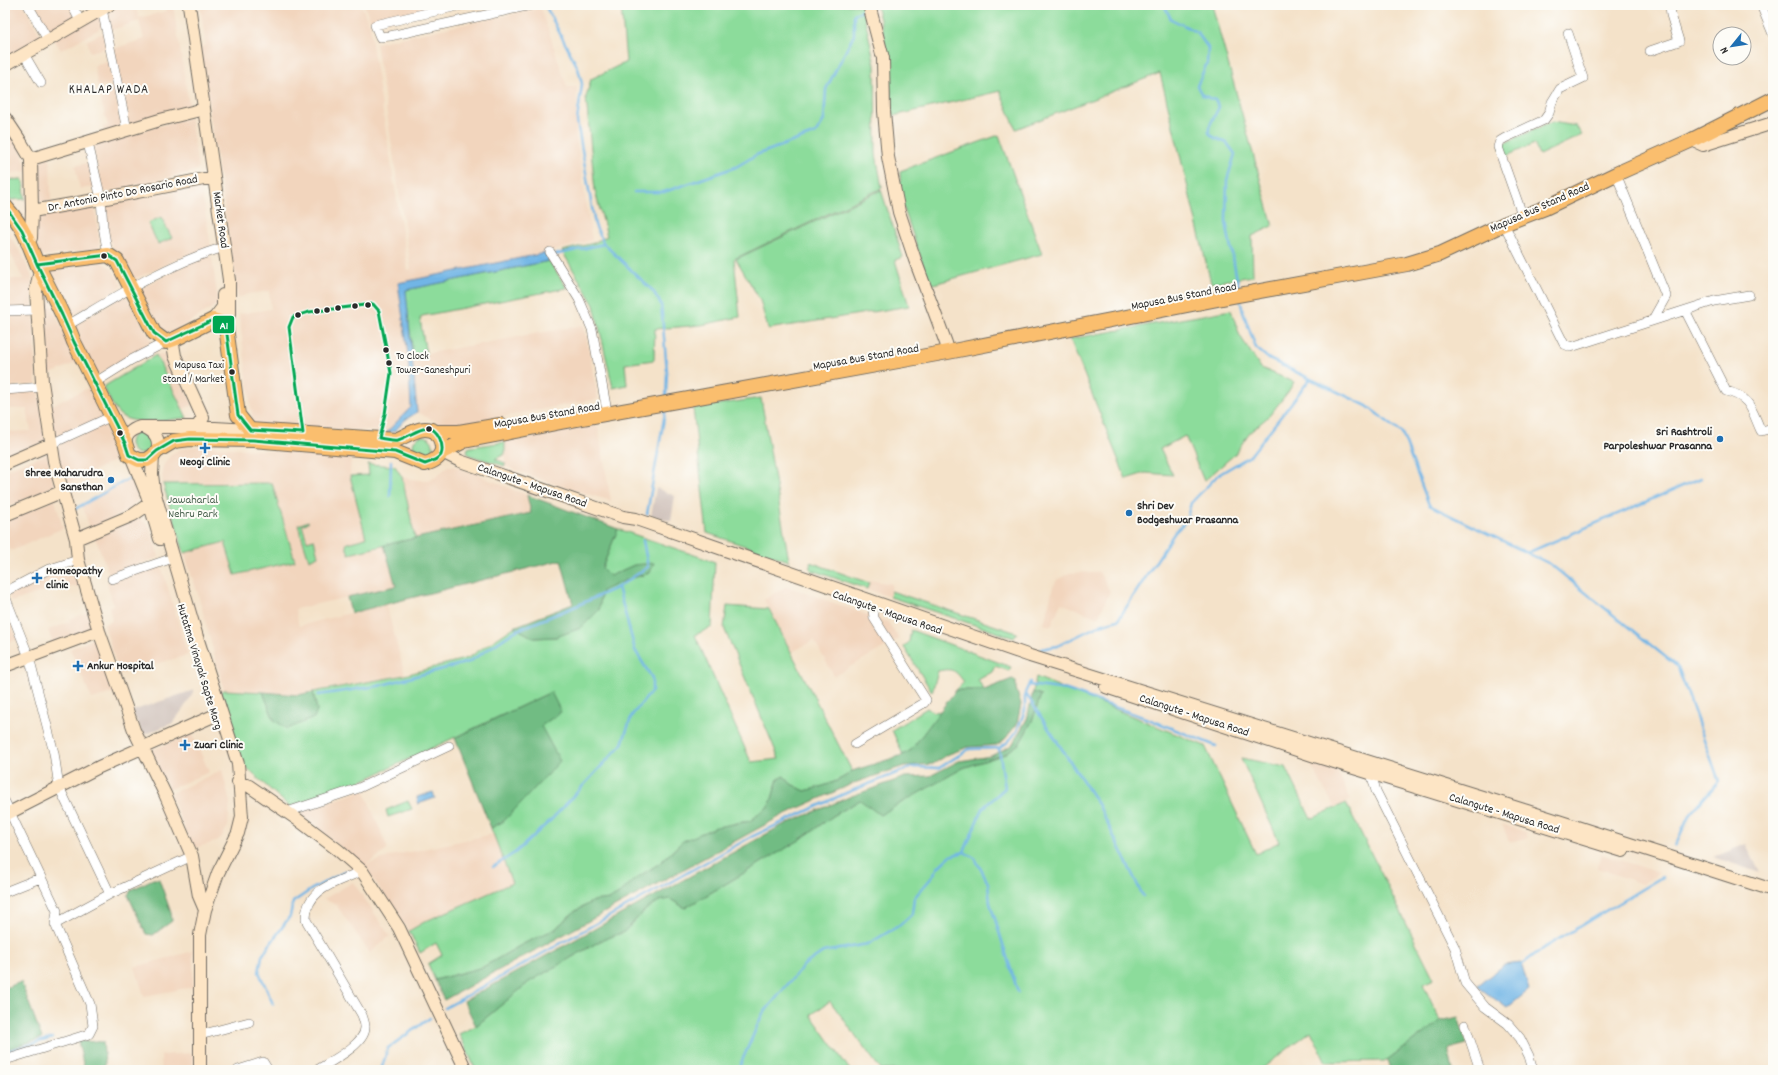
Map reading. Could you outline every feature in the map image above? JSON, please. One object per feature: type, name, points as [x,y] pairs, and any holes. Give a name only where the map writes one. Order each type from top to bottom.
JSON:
[{"type":"main road","name":"Market Road","points":[[183,5],[229,280],[229,314],[226,327],[238,415],[250,430]]},
{"type":"main road","name":"Market Road","points":[[189,5],[201,110]]},
{"type":"main road","points":[[6,62],[24,54],[105,7]]},
{"type":"main road","points":[[869,8],[883,58],[884,111],[888,157],[899,212],[947,348]]},
{"type":"main road","name":"Mapusa Bus Stand Road","points":[[442,452],[464,441],[947,348],[1407,264],[1440,254],[1504,224],[1544,208],[1692,140],[1773,99]]},
{"type":"main road","points":[[31,159],[127,130],[201,110]]},
{"type":"main road","points":[[5,118],[31,159],[32,211],[31,238],[28,243]]},
{"type":"main road","points":[[1692,140],[1703,144],[1773,123]]},
{"type":"main road","name":"Market Road","points":[[211,177],[218,249],[224,280],[223,307],[213,320]]},
{"type":"main road","name":"Dr. Antonio Pinto Do Rosario Road","points":[[32,211],[211,177]]},
{"type":"main road","points":[[6,215],[24,233],[38,267],[68,325],[74,342],[110,417],[125,444],[127,452],[132,458],[147,460],[174,441],[190,439],[253,440],[395,452],[425,464],[438,458],[442,452],[442,445],[436,432],[424,428],[396,440],[197,427],[140,427],[133,429],[128,433],[125,444]]},
{"type":"main road","points":[[38,267],[108,255],[117,262],[154,333],[159,338],[171,340],[213,320],[222,323],[226,327]]},
{"type":"main road","points":[[38,267],[36,290],[42,385],[51,444],[61,492],[76,539],[78,560],[99,631],[134,730],[165,794],[192,856],[200,896],[205,910]]},
{"type":"main road","points":[[171,340],[173,344],[174,356],[203,418],[197,427]]},
{"type":"main road","name":"Mapusa Bus Stand Road","points":[[436,432],[459,432],[947,348]]},
{"type":"main road","points":[[146,428],[152,431],[158,441],[155,454]]},
{"type":"main road","points":[[412,433],[407,443],[409,454],[412,459]]},
{"type":"main road","points":[[5,464],[51,444]]},
{"type":"main road","name":"Calangute - Mapusa Road","points":[[442,452],[460,461],[623,517],[636,519],[875,605],[1372,768],[1773,897]]},
{"type":"main road","name":"Hutatma Vinayak Sapte Marg","points":[[155,454],[152,474],[154,491],[217,714]]},
{"type":"main road","name":"Hutatma Vinayak Sapte Marg","points":[[132,458],[149,504],[217,714],[238,764],[238,782],[242,817],[240,828],[218,873],[205,910],[200,934],[200,1070]]},
{"type":"main road","points":[[5,515],[61,492]]},
{"type":"main road","points":[[76,539],[133,515],[149,504]]},
{"type":"main road","points":[[5,666],[99,631]]},
{"type":"main road","points":[[7,814],[59,787],[217,714]]},
{"type":"main road","name":"Calangute - Mapusa Road","points":[[1372,768],[1773,890]]},
{"type":"main road","points":[[238,782],[249,786],[287,812],[338,850],[362,871],[399,928],[466,1070]]},
{"type":"street","points":[[28,5],[48,40]]},
{"type":"street","points":[[72,5],[80,21]]},
{"type":"street","points":[[462,5],[375,25],[380,36],[390,36],[511,8],[531,5]]},
{"type":"street","points":[[1650,51],[1679,41],[1670,15],[1670,5]]},
{"type":"street","points":[[1762,5],[1773,34]]},
{"type":"street","points":[[105,7],[127,130]]},
{"type":"street","points":[[1523,217],[1498,147],[1500,142],[1505,138],[1544,120],[1549,113],[1552,102],[1560,89],[1583,78],[1568,33]]},
{"type":"street","points":[[24,54],[41,83]]},
{"type":"street","points":[[88,143],[101,199],[103,226],[108,255]]},
{"type":"street","points":[[1616,174],[1666,296],[1652,321]]},
{"type":"street","points":[[1504,224],[1564,344],[1571,347],[1652,321],[1686,312],[1714,301],[1749,295]]},
{"type":"street","points":[[68,325],[164,270],[199,255],[218,249]]},
{"type":"street","points":[[550,252],[579,299],[592,329],[606,406]]},
{"type":"street","points":[[5,311],[37,310]]},
{"type":"street","points":[[1686,312],[1726,391],[1739,394],[1748,402],[1761,431],[1773,428]]},
{"type":"street","points":[[94,383],[131,360],[171,340]]},
{"type":"street","points":[[5,390],[42,385]]},
{"type":"street","points":[[51,444],[110,417]]},
{"type":"street","points":[[5,592],[47,570],[78,560]]},
{"type":"street","points":[[112,578],[167,560]]},
{"type":"street","points":[[5,596],[29,657],[54,753],[59,787],[110,894]]},
{"type":"street","points":[[855,744],[924,703],[926,700],[874,618],[875,605]]},
{"type":"street","points":[[287,812],[359,788],[449,746]]},
{"type":"street","points":[[1372,768],[1376,791],[1454,948],[1465,983],[1485,1007],[1508,1024],[1520,1038],[1530,1056],[1533,1070]]},
{"type":"street","points":[[5,802],[7,814],[57,911],[56,924],[90,1004],[93,1026],[89,1034],[5,1060]]},
{"type":"street","points":[[56,924],[110,894],[192,856]]},
{"type":"street","points":[[317,1070],[353,1046],[361,1038],[366,1028],[362,1015],[306,920],[306,910],[315,893],[362,871]]},
{"type":"street","points":[[5,892],[40,878]]},
{"type":"street","points":[[200,1035],[249,1022]]},
{"type":"street","points":[[1465,1025],[1480,1070]]},
{"type":"street","points":[[238,1070],[263,1062],[268,1070]]},
{"type":"shaded area","points":[[5,5],[24,5],[42,39],[8,58],[5,53]]},
{"type":"shaded area","points":[[31,5],[70,5],[77,20],[47,37]]},
{"type":"shaded area","points":[[120,5],[138,5],[135,7],[139,18],[167,11],[165,5],[173,5],[190,111],[129,126],[113,49],[144,39],[139,21],[111,30],[107,12]]},
{"type":"shaded area","points":[[200,5],[361,5],[370,25],[408,270],[411,269],[376,43],[541,8],[567,87],[577,87],[576,136],[592,240],[550,252],[398,283],[408,355],[411,407],[386,433],[259,425],[253,423],[239,314],[271,309],[269,291],[248,294],[238,298],[202,62],[201,47],[206,46]]},
{"type":"shaded area","points":[[364,5],[454,5],[372,24]]},
{"type":"shaded area","points":[[99,15],[103,27],[61,50],[54,39]]},
{"type":"shaded area","points":[[103,33],[106,48],[90,52],[87,40]]},
{"type":"shaded area","points":[[109,61],[113,84],[98,87],[94,66]]},
{"type":"shaded area","points":[[113,87],[123,128],[105,133],[103,127],[108,126],[98,90]]},
{"type":"shaded area","points":[[190,118],[198,168],[196,171],[103,193],[93,145]]},
{"type":"shaded area","points":[[5,124],[20,146],[28,171],[5,174]]},
{"type":"shaded area","points":[[50,158],[51,201],[34,202],[32,161]]},
{"type":"shaded area","points":[[90,162],[94,187],[80,189],[75,166]]},
{"type":"shaded area","points":[[201,186],[211,248],[195,254],[194,252],[134,279],[114,251],[104,221],[106,202]]},
{"type":"shaded area","points":[[95,206],[100,249],[36,257],[34,215]]},
{"type":"shaded area","points":[[5,229],[23,256],[32,277],[33,307],[7,309],[11,279],[23,279],[5,242]]},
{"type":"shaded area","points":[[210,256],[212,259],[218,304],[172,333],[166,334],[154,317],[140,289],[196,260]]},
{"type":"shaded area","points":[[101,261],[112,269],[122,286],[69,318],[48,271]]},
{"type":"shaded area","points":[[45,290],[77,362],[44,377],[38,291]]},
{"type":"shaded area","points":[[126,295],[153,343],[95,377],[73,328],[77,323]]},
{"type":"shaded area","points":[[34,312],[36,385],[5,386],[5,313]]},
{"type":"shaded area","points":[[584,325],[598,399],[447,427],[417,412],[413,356]]},
{"type":"shaded area","points":[[156,355],[167,355],[193,405],[183,409]]},
{"type":"shaded area","points":[[88,388],[102,418],[55,440],[50,406]]},
{"type":"shaded area","points":[[38,390],[46,442],[5,459],[5,432],[31,431],[27,409],[5,409],[5,393]]},
{"type":"shaded area","points":[[103,424],[120,458],[63,486],[54,446]]},
{"type":"shaded area","points":[[591,425],[598,427],[611,501],[551,483],[505,466],[505,442]]},
{"type":"shaded area","points":[[198,446],[351,456],[350,476],[369,548],[384,545],[397,586],[295,609],[299,626],[386,604],[405,675],[298,695],[224,690],[198,594],[184,553],[225,542],[295,560],[272,483],[163,484],[162,469],[165,462],[172,454],[180,449]]},
{"type":"shaded area","points":[[47,454],[54,486],[5,508],[5,470]]},
{"type":"shaded area","points":[[448,466],[461,467],[527,495],[531,513],[415,538],[402,477],[424,481],[436,477]]},
{"type":"shaded area","points":[[131,479],[138,498],[131,509],[91,530],[82,506]]},
{"type":"shaded area","points":[[656,488],[675,496],[671,521],[651,516]]},
{"type":"shaded area","points":[[55,500],[63,528],[11,551],[5,540],[5,521]]},
{"type":"shaded area","points":[[140,517],[141,520],[149,526],[159,557],[109,574],[95,537]]},
{"type":"shaded area","points":[[161,565],[188,655],[119,674],[104,624],[112,621],[109,607],[113,605],[107,582]]},
{"type":"shaded area","points":[[75,567],[80,586],[50,589],[11,602],[9,595],[34,581]]},
{"type":"shaded area","points":[[1099,572],[1110,591],[1098,618],[1061,603],[1051,626],[1044,624],[1053,587],[1057,580],[1069,573]]},
{"type":"shaded area","points":[[870,580],[892,584],[890,597],[867,589]]},
{"type":"shaded area","points":[[786,586],[888,622],[899,639],[834,676],[814,640],[792,652],[764,600]]},
{"type":"shaded area","points":[[89,612],[94,627],[53,644],[48,630],[70,622],[69,619]]},
{"type":"shaded area","points":[[9,619],[18,639],[5,644],[5,621]]},
{"type":"shaded area","points":[[95,638],[115,692],[92,699],[70,649]]},
{"type":"shaded area","points":[[194,690],[188,702],[173,723],[143,735],[132,711]]},
{"type":"shaded area","points":[[192,733],[209,772],[169,789],[150,751]]},
{"type":"shaded area","points":[[1311,765],[1337,771],[1351,800],[1335,808]]},
{"type":"shaded area","points":[[222,770],[230,802],[228,826],[222,837],[212,843],[193,848],[170,794]]},
{"type":"shaded area","points":[[364,790],[388,849],[366,865],[391,856],[493,834],[512,883],[426,921],[409,931],[364,866],[298,813]]},
{"type":"shaded area","points":[[1502,824],[1525,832],[1527,838],[1509,842]]},
{"type":"shaded area","points":[[1746,844],[1760,873],[1714,857]]},
{"type":"shaded area","points":[[1601,854],[1660,873],[1642,884],[1597,868]]},
{"type":"shaded area","points":[[353,882],[390,936],[370,953],[336,905],[324,899]]},
{"type":"shaded area","points":[[193,951],[193,987],[144,996],[135,967]]},
{"type":"shaded area","points":[[193,1053],[193,1070],[162,1070],[161,1055]]},
{"type":"green space","points":[[621,5],[862,5],[875,65],[876,154],[882,188],[734,259],[740,317],[701,325],[655,329],[654,360],[625,364],[627,385],[613,388],[594,305],[562,251],[594,243],[607,236],[595,191],[586,97],[591,79],[626,62]]},
{"type":"green space","points":[[876,5],[1212,5],[1273,226],[1252,236],[1253,276],[1211,283],[1160,73],[1016,129],[1000,91],[893,116],[885,46]]},
{"type":"green space","points":[[1552,122],[1576,126],[1582,135],[1539,155],[1534,144],[1504,157],[1500,145]]},
{"type":"green space","points":[[999,135],[1042,254],[930,285],[901,200],[900,171]]},
{"type":"green space","points":[[22,179],[24,182],[25,199],[10,200],[8,180]]},
{"type":"green space","points":[[881,190],[903,257],[895,260],[909,306],[768,329],[760,300],[736,259]]},
{"type":"green space","points":[[161,217],[172,238],[158,244],[148,223]]},
{"type":"green space","points":[[549,261],[567,288],[422,316],[420,319],[426,354],[413,356],[405,290]]},
{"type":"green space","points":[[1231,310],[1240,336],[1261,368],[1294,382],[1288,392],[1269,416],[1249,433],[1235,454],[1204,481],[1185,436],[1160,449],[1173,475],[1145,473],[1126,479],[1070,339]]},
{"type":"green space","points":[[156,355],[187,418],[161,421],[142,421],[125,418],[119,414],[103,387]]},
{"type":"green space","points":[[761,398],[789,561],[707,533],[693,408]]},
{"type":"green space","points":[[141,432],[149,435],[152,443],[149,451],[141,454],[133,451],[130,443],[133,435]]},
{"type":"green space","points":[[423,436],[430,439],[433,446],[430,453],[423,456],[416,453],[413,446],[416,439]]},
{"type":"green space","points":[[505,442],[505,454],[495,459],[505,463],[505,466],[469,455],[467,452],[468,448],[471,447]]},
{"type":"green space","points":[[368,464],[395,466],[402,477],[415,538],[349,554],[346,546],[347,543],[366,538],[350,476],[369,475]]},
{"type":"green space","name":"Jawaharlal Nehru Park","points":[[272,483],[295,561],[235,575],[225,542],[184,553],[163,484]]},
{"type":"green space","points":[[527,495],[618,529],[602,568],[610,576],[634,565],[654,563],[650,573],[626,580],[602,591],[599,610],[581,628],[556,637],[534,638],[514,627],[573,604],[561,560],[351,613],[347,597],[396,586],[384,545],[531,513]]},
{"type":"green space","points":[[308,521],[309,522],[302,525],[307,541],[314,539],[318,556],[309,560],[298,525]]},
{"type":"green space","points":[[618,529],[715,562],[712,627],[695,635],[751,762],[779,759],[724,628],[727,606],[769,609],[852,771],[836,781],[805,791],[791,784],[784,776],[778,779],[770,805],[750,821],[736,823],[683,841],[660,863],[635,879],[619,894],[610,899],[593,901],[574,912],[555,929],[523,944],[483,967],[435,980],[428,964],[442,955],[436,943],[420,953],[409,931],[426,921],[512,883],[491,828],[504,821],[541,726],[551,692],[360,782],[290,807],[243,765],[220,692],[224,690],[263,692],[274,720],[317,710],[313,692],[405,675],[468,658],[514,627],[534,638],[556,637],[599,610],[601,591],[626,580],[650,573],[634,565],[610,576],[602,568]]},
{"type":"green space","points":[[810,562],[869,583],[867,589],[811,570]]},
{"type":"green space","points":[[891,591],[1017,633],[1014,638],[890,597]]},
{"type":"green space","points":[[911,630],[1011,667],[1009,671],[995,666],[992,672],[978,680],[984,690],[956,690],[964,682],[956,672],[950,670],[938,671],[932,692],[904,647],[909,642]]},
{"type":"green space","points":[[1036,677],[1205,746],[1256,854],[1279,842],[1241,758],[1286,767],[1311,819],[1346,803],[1434,979],[1423,984],[1440,1021],[1387,1061],[1326,1062],[1311,1031],[1264,1067],[1257,1070],[881,1070],[830,1001],[811,1015],[850,1070],[476,1070],[459,1034],[476,1026],[529,982],[600,941],[624,932],[644,911],[659,901],[670,899],[685,908],[798,841],[833,816],[860,800],[923,790],[963,768],[1005,754],[1020,743],[1032,721],[1041,695],[1033,692]]},
{"type":"green space","points":[[1012,679],[1016,681],[1016,689],[1021,704],[1017,724],[1005,739],[997,745],[968,747],[949,754],[933,764],[904,766],[854,783],[783,815],[444,1000],[435,980],[483,967],[523,944],[555,929],[574,912],[593,901],[610,899],[619,894],[635,879],[660,863],[683,841],[716,827],[750,821],[770,805],[778,779],[784,776],[791,784],[805,791],[836,781],[852,771],[903,755],[911,750],[956,690],[984,690]]},
{"type":"green space","points":[[263,692],[298,695],[313,692],[317,710],[314,718],[287,729],[274,720]]},
{"type":"green space","points":[[551,692],[561,712],[541,726],[560,761],[504,821],[491,828],[455,738]]},
{"type":"green space","points":[[1033,692],[1041,695],[1032,721],[1020,743],[1005,754],[963,768],[880,815],[860,800],[833,816],[798,841],[685,908],[670,899],[659,901],[644,911],[624,932],[600,941],[529,982],[476,1026],[464,1001],[781,826],[849,797],[905,777],[930,776],[959,761],[991,756],[1012,745],[1027,719]]},
{"type":"green space","points":[[927,708],[933,712],[941,711],[911,750],[903,755],[892,730]]},
{"type":"green space","points":[[408,801],[412,809],[388,817],[386,810]]},
{"type":"green space","points":[[153,879],[159,879],[171,913],[172,921],[153,935],[146,934],[128,895],[131,890]]},
{"type":"green space","points":[[21,982],[42,1038],[5,1050],[5,988]]},
{"type":"green space","points":[[1458,1017],[1467,1044],[1448,1049],[1453,1070],[1390,1070],[1387,1061],[1440,1021]]},
{"type":"green space","points":[[78,1041],[103,1042],[105,1063],[104,1070],[79,1070],[84,1068]]},
{"type":"water","points":[[545,253],[549,261],[406,290],[417,412],[405,420],[395,431],[386,433],[411,407],[408,355],[398,283]]},
{"type":"water","points":[[433,792],[435,798],[418,804],[417,797]]},
{"type":"water","points":[[1521,963],[1529,990],[1507,1008],[1477,986],[1504,965]]},
{"type":"waterway","points":[[545,5],[578,68],[582,84],[577,121],[595,225],[604,244],[653,291],[661,304],[667,371],[666,398]]},
{"type":"waterway","points":[[874,7],[879,5]]},
{"type":"waterway","points":[[1164,5],[1171,19],[1197,32],[1208,48],[1207,63],[1197,86],[1202,95],[1215,100],[1219,107],[1209,127],[1209,133],[1215,138],[1227,143],[1235,154],[1227,180],[1226,222],[1239,290]]},
{"type":"waterway","points":[[634,192],[664,192],[736,167],[756,155],[816,133],[824,120],[826,89],[854,35],[854,14],[867,9]]},
{"type":"waterway","points":[[554,255],[604,244]]},
{"type":"waterway","points":[[1240,299],[1256,348],[1269,359],[1367,406],[1402,433],[1429,505],[1550,564],[1678,667],[1719,781],[1690,814],[1675,846]]},
{"type":"waterway","points":[[1041,649],[1057,646],[1100,625],[1118,620],[1175,532],[1186,521],[1191,503],[1218,475],[1250,456],[1310,379]]},
{"type":"waterway","points":[[647,514],[666,407]]},
{"type":"waterway","points":[[390,496],[391,461]]},
{"type":"waterway","points":[[75,509],[132,477]]},
{"type":"waterway","points":[[1527,553],[1701,478]]},
{"type":"waterway","points":[[318,695],[378,686],[469,662],[515,631],[618,587],[648,567],[643,540]]},
{"type":"waterway","points":[[493,867],[516,852],[553,818],[622,744],[632,715],[652,691],[652,678],[635,650],[618,587]]},
{"type":"waterway","points":[[445,1008],[751,837],[846,793],[912,767],[939,768],[969,749],[999,748],[1008,742],[1017,731],[1025,710],[1025,693],[1030,682]]},
{"type":"waterway","points":[[1029,685],[1067,690],[1151,720],[1216,746]]},
{"type":"waterway","points":[[1026,694],[1098,804],[1143,896]]},
{"type":"waterway","points":[[738,1070],[762,1015],[804,965],[823,952],[868,944],[900,925],[912,914],[914,898],[933,876],[938,867],[950,856],[964,852],[982,809],[1005,788],[999,748]]},
{"type":"waterway","points":[[964,852],[975,858],[988,883],[990,903],[1018,992]]},
{"type":"waterway","points":[[273,1004],[259,972],[262,956],[290,916],[293,902],[312,889],[346,871]]},
{"type":"waterway","points":[[1520,966],[1542,949],[1662,877]]},
{"type":"waterway","points":[[381,1070],[388,1048],[430,1018]]},
{"type":"waterway","points":[[5,1052],[52,1038]]},
{"type":"transit line","name":"A1","points":[[5,206],[22,230],[37,264]]},
{"type":"transit line","name":"A1","points":[[108,255],[117,261],[154,333],[166,342],[213,320],[222,323],[226,327],[238,415],[250,430],[303,433],[289,327],[293,317],[309,312],[373,304],[379,311],[391,373],[385,414],[379,438],[398,440],[421,429],[431,429],[436,432],[440,439],[442,447],[441,455],[436,460],[425,464],[395,452],[253,440],[190,439],[174,441],[157,451],[147,460],[139,460],[129,455],[125,443],[74,342],[37,264],[108,255]]},
{"type":"place","name":"To Clock Tower-Ganeshpuri","points":[[389,363]]},
{"type":"place","name":"Mapusa Taxi Stand / Market","points":[[232,372]]},
{"type":"place","name":"Sri Rashtroli Parpoleshwar Prasanna","points":[[1720,439]]},
{"type":"place","name":"Neogi Clinic","points":[[205,448]]},
{"type":"place","name":"Shree Maharudra Sansthan","points":[[111,480]]},
{"type":"place","name":"Shri Dev Bodgeshwar Prasanna","points":[[1129,513]]},
{"type":"place","name":"Homeopathy clinic","points":[[37,578]]},
{"type":"place","name":"Ankur Hospital","points":[[78,666]]},
{"type":"place","name":"Zuari Clinic","points":[[185,745]]},
{"type":"district","name":"KHALAP WADA","points":[[109,90]]}]
